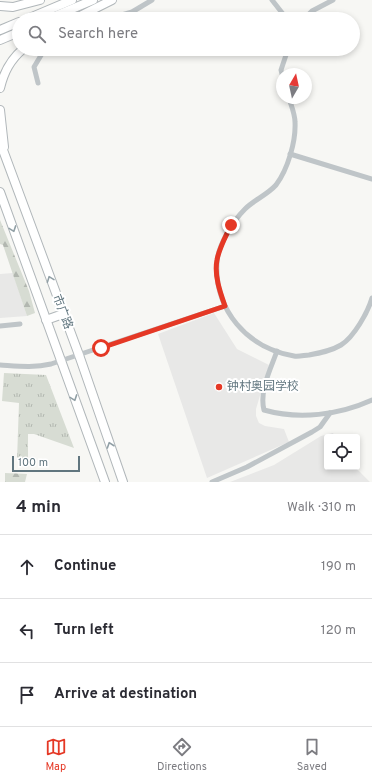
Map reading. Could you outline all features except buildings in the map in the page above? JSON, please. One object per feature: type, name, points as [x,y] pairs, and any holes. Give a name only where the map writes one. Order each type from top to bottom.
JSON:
[{"type":"main road","points":[[0,6],[13,7],[40,0]]},
{"type":"main road","points":[[44,12],[72,0]]},
{"type":"main road","points":[[65,12],[93,0]]},
{"type":"main road","points":[[88,12],[112,0]]},
{"type":"main road","points":[[0,30],[12,25]]},
{"type":"main road","points":[[0,40],[12,35]]},
{"type":"main road","points":[[0,88],[4,68],[16,56]]},
{"type":"main road","points":[[0,110],[5,156]]},
{"type":"main road","name":"市广路","points":[[0,142],[79,355],[123,482]]},
{"type":"main road","name":"市广路","points":[[0,192],[60,362],[105,482]]},
{"type":"main road","points":[[46,320],[63,314]]},
{"type":"street","points":[[132,12],[152,0]]},
{"type":"street","points":[[272,0],[281,12]]},
{"type":"street","points":[[311,12],[333,0]]},
{"type":"street","points":[[38,83],[34,67],[41,56]]},
{"type":"street","points":[[282,68],[286,56]]},
{"type":"street","points":[[291,104],[295,121],[287,167],[276,185],[246,209],[231,225],[223,242],[217,261],[218,285],[229,316],[241,329],[258,342],[277,351],[295,356],[322,353],[342,345],[359,326],[370,306],[372,298]]},
{"type":"street","points":[[290,154],[372,179]]},
{"type":"street","points":[[0,365],[42,366],[60,362],[225,306]]},
{"type":"street","points":[[0,326],[20,324]]},
{"type":"street","points":[[277,351],[265,388],[262,402],[264,410],[298,415],[330,413],[357,407],[372,400]]},
{"type":"street","points":[[212,482],[247,467],[312,432],[320,427],[330,413]]},
{"type":"shaded area","points":[[13,273],[27,316],[0,318],[0,274]]},
{"type":"shaded area","name":"钟村奥园学校","points":[[214,313],[237,349],[269,365],[256,409],[256,416],[259,423],[265,426],[284,429],[289,442],[207,478],[158,334]]},
{"type":"shaded area","points":[[324,435],[324,470],[358,470],[370,482],[230,482],[274,465]]},
{"type":"green space","points":[[0,220],[29,291],[35,313],[27,316],[3,245],[0,244]]},
{"type":"green space","points":[[4,373],[46,375],[74,448],[34,434],[28,434],[28,461],[17,460],[19,403],[2,401]]},
{"type":"green space","points":[[5,473],[27,474],[25,482],[5,482]]},
{"type":"place","name":"钟村奥园学校","points":[[219,387]]},
{"type":"route","points":[[101,348],[225,306],[218,285],[217,261],[223,242],[231,225]]}]
